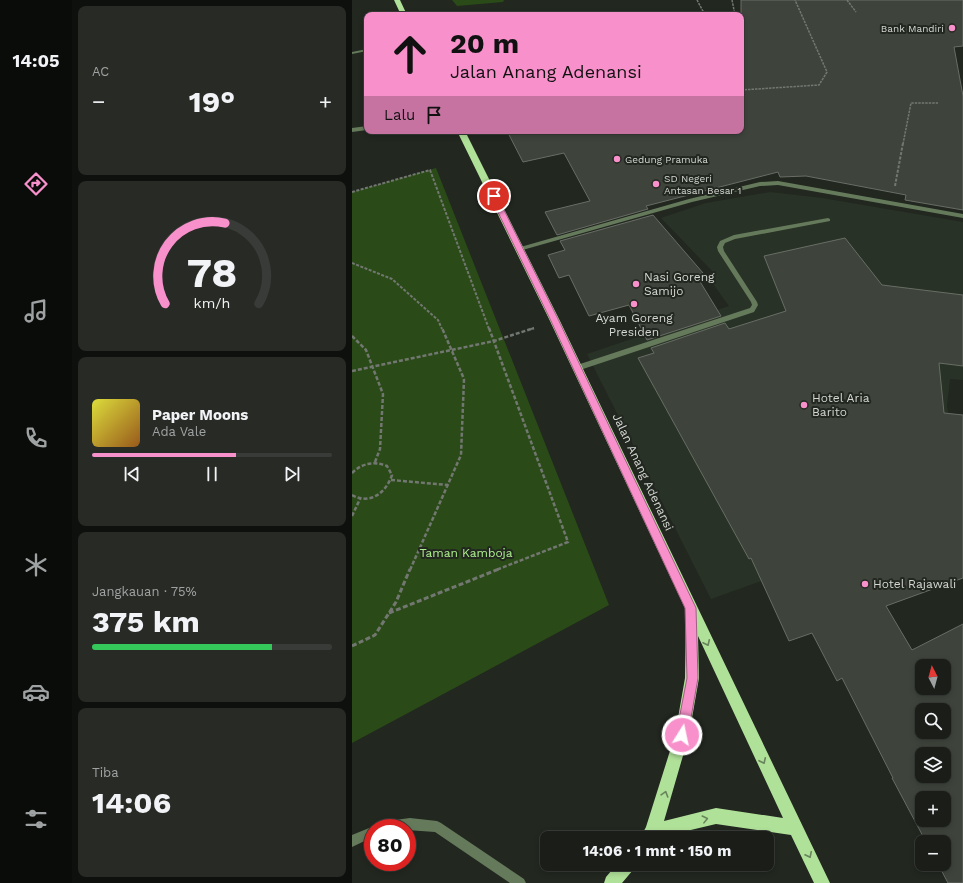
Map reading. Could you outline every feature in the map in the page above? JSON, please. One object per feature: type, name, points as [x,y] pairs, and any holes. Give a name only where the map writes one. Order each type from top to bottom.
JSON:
[{"type":"highway","points":[[397,0],[403,12]]},
{"type":"highway","name":"Jalan Anang Adenansi","points":[[462,134],[555,321],[822,883]]},
{"type":"highway","points":[[652,831],[682,735],[692,678],[691,608]]},
{"type":"highway","points":[[665,831],[716,816],[795,828]]},
{"type":"highway","points":[[612,883],[621,871]]},
{"type":"street","points":[[352,53],[364,51]]},
{"type":"street","points":[[352,130],[364,128]]},
{"type":"street","points":[[519,249],[691,200],[760,184],[778,182],[963,216]]},
{"type":"street","points":[[577,368],[752,310],[754,302],[721,251],[720,247],[722,242],[734,237],[828,220]]},
{"type":"street","points":[[416,825],[437,827],[520,883]]},
{"type":"street","points":[[352,841],[364,835]]},
{"type":"path","points":[[698,0],[704,12]]},
{"type":"path","points":[[732,0],[734,12]]},
{"type":"path","points":[[744,90],[819,85],[827,72],[795,0]]},
{"type":"path","points":[[846,0],[856,12]]},
{"type":"path","points":[[892,202],[911,103],[938,103]]},
{"type":"path","points":[[352,192],[430,170],[568,542],[389,613]]},
{"type":"path","points":[[352,263],[392,279],[438,320],[464,379],[461,455],[396,602],[375,634],[352,646]]},
{"type":"path","points":[[352,371],[494,341],[555,321]]},
{"type":"path","points":[[352,336],[366,350],[383,394],[380,449],[375,462]]},
{"type":"path","points":[[352,473],[360,466],[375,462],[387,466],[392,475],[389,487],[377,496],[370,499],[360,499],[352,496]]},
{"type":"path","points":[[391,480],[448,485]]},
{"type":"path","points":[[352,516],[360,499]]},
{"type":"shaded area","points":[[770,192],[822,198],[963,222],[963,380],[950,379],[947,406],[963,498],[963,509],[711,599],[587,354],[729,306],[708,277],[713,272],[661,218],[706,203]]},
{"type":"green space","points":[[452,0],[504,0],[503,2],[457,6]]},
{"type":"green space","name":"Taman Kamboja","points":[[436,168],[609,605],[352,743],[352,192]]},
{"type":"building","points":[[741,0],[963,0],[963,46],[954,47],[963,96],[963,210],[905,200],[906,195],[806,176],[780,177],[778,172],[646,206],[648,209],[557,235],[545,212],[590,201],[564,153],[523,162],[509,134],[744,134],[744,12],[741,12]]},
{"type":"building","points":[[653,215],[703,273],[696,275],[721,316],[647,340],[629,305],[589,316],[569,275],[559,278],[548,255],[565,250],[560,241]]},
{"type":"building","name":"Hotel Aria Barito","points":[[845,238],[882,285],[963,295],[963,366],[939,363],[944,413],[963,415],[963,578],[886,606],[912,650],[963,624],[963,883],[948,883],[942,871],[951,871],[951,835],[922,835],[918,827],[951,827],[951,791],[915,791],[915,821],[842,678],[837,681],[812,633],[789,641],[751,558],[749,559],[638,358],[654,353],[651,348],[725,323],[729,329],[786,311],[764,256]]},
{"type":"place","name":"Bank Mandiri","points":[[952,28]]},
{"type":"place","name":"Gedung Pramuka","points":[[617,159]]},
{"type":"place","name":"SD Negeri Antasan Besar 1","points":[[656,184]]},
{"type":"place","name":"Nasi Goreng Samijo","points":[[636,284]]},
{"type":"place","name":"Ayam Goreng Presiden","points":[[634,304]]},
{"type":"place","name":"Hotel Aria Barito","points":[[804,405]]},
{"type":"place","name":"Hotel Rajawali","points":[[865,584]]},
{"type":"route","points":[[494,196],[691,608],[692,678],[682,735]]}]
